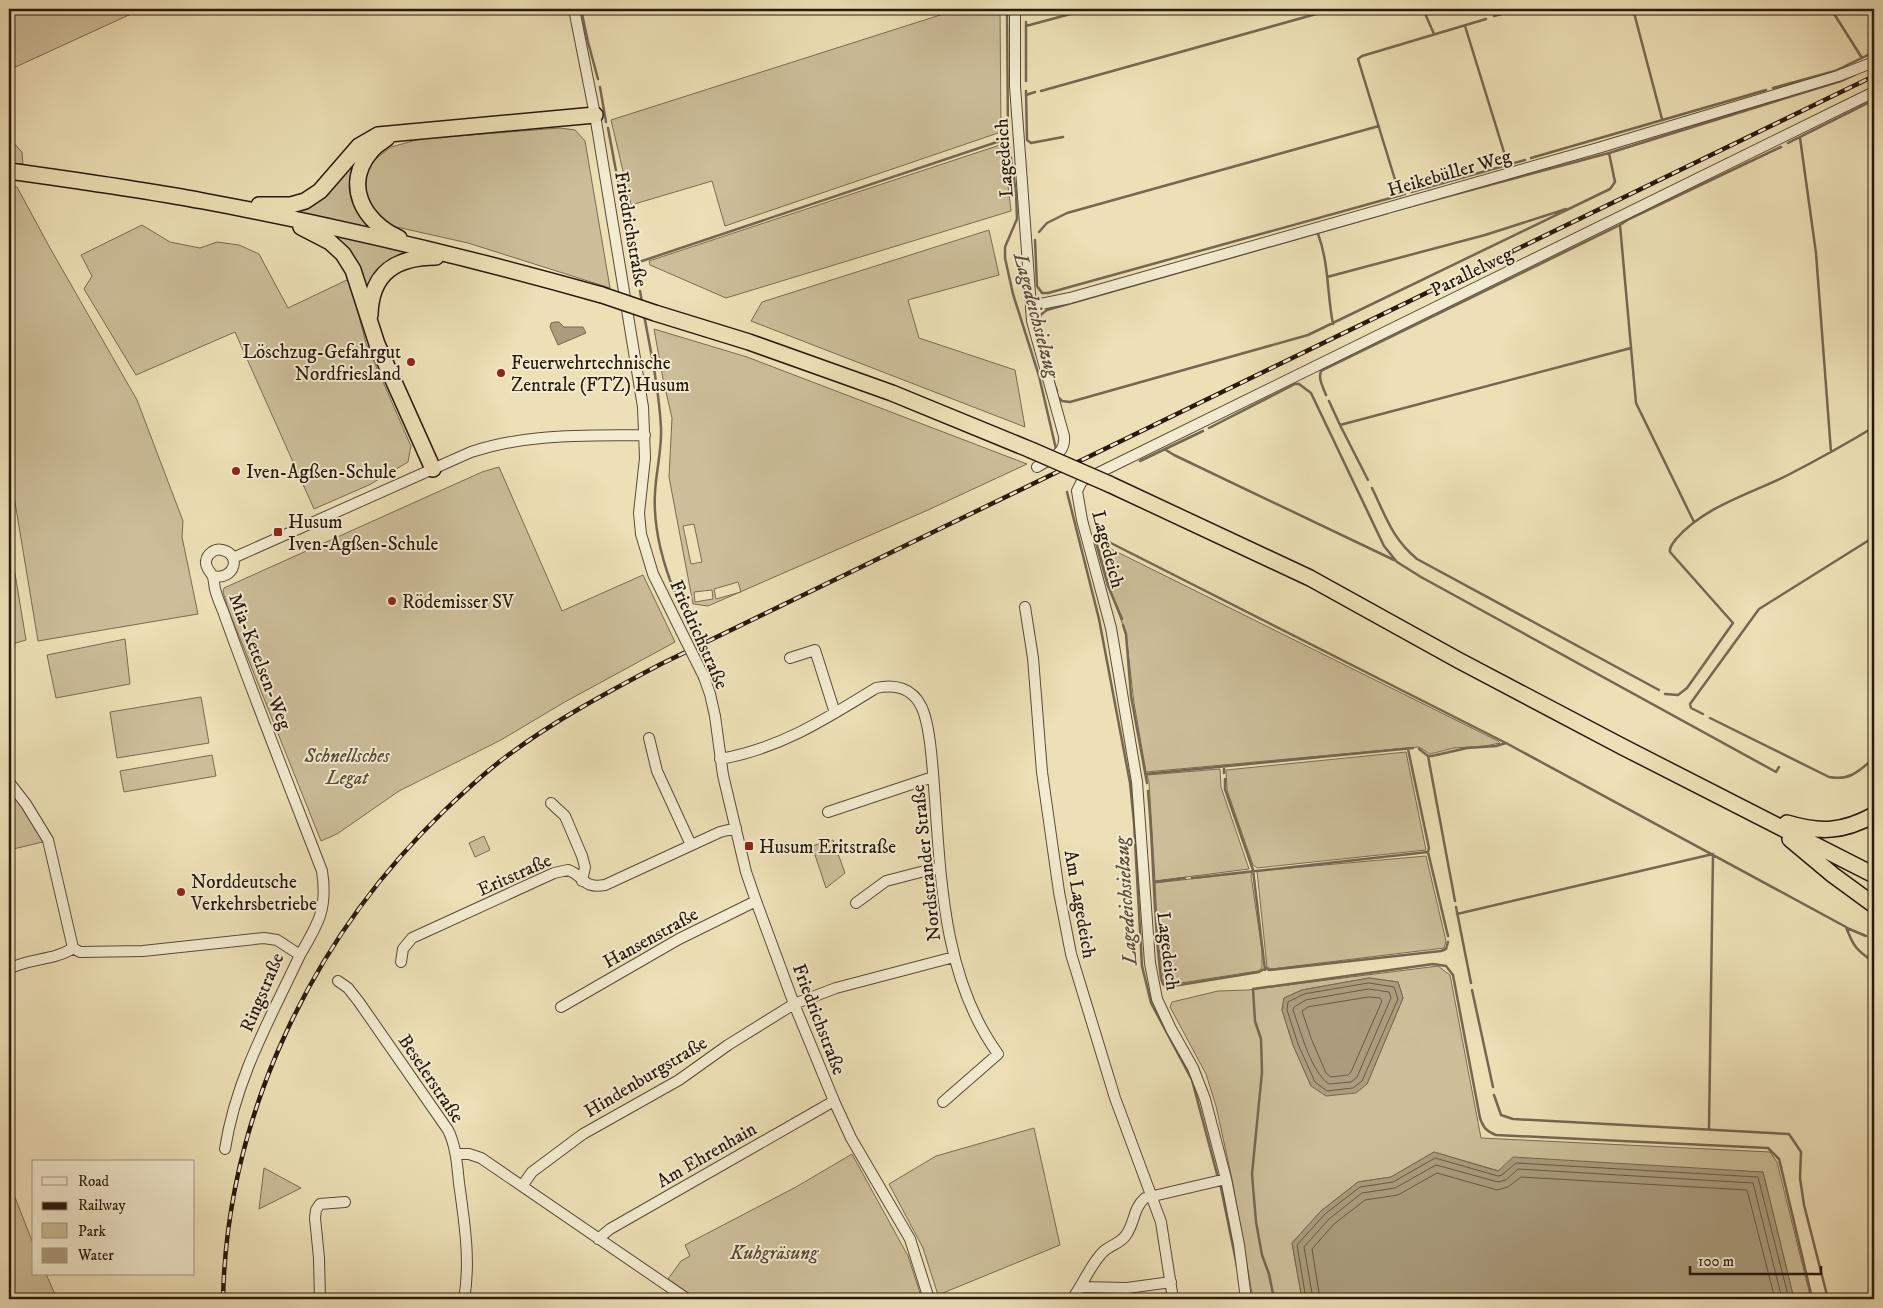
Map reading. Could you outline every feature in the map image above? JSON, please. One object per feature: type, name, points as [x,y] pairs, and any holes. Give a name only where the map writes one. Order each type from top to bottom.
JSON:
[{"type":"highway","points":[[204,201],[273,206],[291,205],[304,201],[320,191],[358,146],[378,135],[595,115]]},
{"type":"highway","points":[[395,132],[373,149],[364,161],[358,190],[363,207],[372,221],[387,233],[416,246]]},
{"type":"highway","points":[[9,170],[113,185],[204,201],[416,246],[602,296],[748,342],[856,380],[1031,450],[1109,484],[1310,578],[1476,669],[1874,875]]},
{"type":"highway","points":[[273,216],[313,232],[330,242],[343,254],[353,270],[377,344],[433,469]]},
{"type":"highway","points":[[369,322],[370,303],[376,283],[388,271],[401,262],[420,257],[456,256]]},
{"type":"highway","points":[[1767,820],[1776,820],[1811,830],[1822,831],[1847,826],[1874,815]]},
{"type":"highway","points":[[1767,820],[1833,875],[1874,905]]},
{"type":"street","name":"Friedrichstraße","points":[[574,9],[595,115],[643,407],[645,458],[639,513],[641,534],[653,574],[704,677],[710,694],[715,716],[720,759],[746,872],[794,1004],[834,1101],[856,1146],[910,1239],[922,1271],[929,1299]]},
{"type":"street","name":"Lagedeich","points":[[1015,9],[1016,86],[1034,333],[1065,445],[1063,450],[1037,466]]},
{"type":"street","name":"Heikebüller Weg","points":[[1031,306],[1070,298],[1598,148],[1838,76],[1874,62]]},
{"type":"street","name":"Parallelweg","points":[[1082,481],[1874,92]]},
{"type":"street","points":[[233,558],[471,452],[514,440],[538,437],[645,435]]},
{"type":"street","name":"Lagedeich","points":[[1082,481],[1076,490],[1111,628],[1137,782],[1150,963],[1157,999],[1193,1068],[1205,1099],[1226,1180],[1239,1245],[1246,1299]]},
{"type":"street","name":"Mia-Ketelsen-Weg","points":[[212,576],[221,578],[229,575],[234,566],[233,558],[228,551],[219,549],[210,553],[206,561],[207,570],[212,576],[214,587],[231,634],[322,871],[325,890],[323,906],[316,927],[300,955]]},
{"type":"street","name":"Am Lagedeich","points":[[1025,607],[1033,658],[1042,772],[1059,892],[1071,954],[1115,1098],[1161,1222],[1173,1299]]},
{"type":"street","points":[[720,759],[738,756],[779,743],[801,733],[835,713],[815,650],[790,658]]},
{"type":"street","name":"Nordstrander Straße","points":[[835,713],[876,688],[888,685],[900,687],[912,694],[921,706],[927,723],[945,911],[954,957],[976,1018],[998,1054],[943,1102]]},
{"type":"street","points":[[649,738],[657,771],[690,845]]},
{"type":"street","points":[[828,812],[933,776]]},
{"type":"street","points":[[9,782],[26,804],[48,840],[73,948],[63,954],[19,964],[9,969]]},
{"type":"street","points":[[551,803],[565,816],[582,856],[585,867],[582,881]]},
{"type":"street","name":"Eritstraße","points":[[401,962],[403,949],[412,938],[554,873],[568,870],[578,875],[582,881],[591,886],[605,885],[690,845],[720,832],[736,828]]},
{"type":"street","points":[[856,903],[886,881],[940,867]]},
{"type":"street","name":"Hansenstraße","points":[[561,1007],[679,939],[756,901]]},
{"type":"street","name":"Ringstraße","points":[[73,948],[80,952],[142,951],[264,938],[277,940],[300,955],[238,1091],[230,1118],[225,1149]]},
{"type":"street","name":"Hindenburgstraße","points":[[522,1186],[532,1172],[583,1134],[679,1080],[728,1045],[794,1004],[836,988],[954,957]]},
{"type":"street","name":"Beselerstraße","points":[[338,981],[348,988],[359,1002],[453,1140],[467,1262],[464,1299]]},
{"type":"street","name":"Am Ehrenhain","points":[[598,1239],[610,1228],[834,1101]]},
{"type":"street","points":[[456,1154],[469,1154],[481,1158],[687,1299]]},
{"type":"street","points":[[1072,1299],[1103,1251],[1124,1238],[1132,1227],[1138,1204],[1144,1198],[1226,1180]]},
{"type":"street","points":[[320,1299],[316,1210],[320,1204],[345,1202]]},
{"type":"street","points":[[1081,1287],[1127,1288],[1171,1282]]},
{"type":"green space","points":[[9,9],[142,9],[9,70]]},
{"type":"green space","points":[[959,9],[1000,9],[1001,132],[725,226],[712,181],[631,205],[611,120]]},
{"type":"green space","points":[[560,128],[575,130],[585,141],[610,288],[468,243],[392,226],[378,216],[370,204],[364,188],[369,164],[391,147],[420,139]]},
{"type":"green space","points":[[9,138],[22,152],[23,164],[9,163]]},
{"type":"green space","points":[[1003,144],[1011,211],[726,298],[650,265],[649,261]]},
{"type":"green space","points":[[365,147],[356,171],[380,232],[286,212]]},
{"type":"green space","points":[[9,186],[17,187],[137,400],[183,521],[182,537],[198,614],[38,641],[9,466]]},
{"type":"green space","points":[[142,225],[170,242],[200,248],[217,242],[239,245],[259,254],[288,308],[349,279],[366,343],[411,446],[408,462],[369,485],[314,509],[235,332],[136,375],[84,289],[92,276],[81,255]]},
{"type":"green space","points":[[989,230],[999,275],[908,300],[919,338],[1015,370],[1025,427],[751,321],[762,302]]},
{"type":"green space","points":[[326,233],[415,252],[365,295]]},
{"type":"green space","points":[[654,329],[747,357],[1027,464],[928,510],[741,592],[738,582],[714,589],[716,599],[738,593],[708,606],[693,604],[669,477],[672,418]],"holes":[[[694,524],[702,562],[691,564],[683,526]],[[712,590],[713,599],[695,602],[694,592]]]},
{"type":"green space","name":"Schnellsches Legat","points":[[499,467],[562,611],[643,575],[675,642],[563,703],[501,740],[399,791],[337,834],[321,841],[229,611],[223,592],[224,588],[482,472]]},
{"type":"green space","points":[[9,537],[26,640],[9,645]]},
{"type":"green space","points":[[1097,542],[1500,743],[1454,748],[1430,754],[1419,747],[1146,772],[1134,703],[1126,634],[1109,586]]},
{"type":"green space","points":[[125,639],[130,684],[56,698],[47,655]]},
{"type":"green space","points":[[201,697],[209,743],[117,758],[110,712]]},
{"type":"green space","points":[[1406,752],[1426,850],[1257,868],[1253,865],[1227,790],[1226,770]]},
{"type":"green space","points":[[212,755],[216,776],[124,792],[120,771]]},
{"type":"green space","points":[[1220,769],[1221,787],[1249,869],[1155,881],[1147,775]]},
{"type":"green space","points":[[9,784],[47,841],[9,850]]},
{"type":"green space","points":[[484,836],[490,850],[475,857],[469,843]]},
{"type":"green space","points":[[833,840],[845,873],[826,888],[812,846]]},
{"type":"green space","points":[[1426,856],[1446,941],[1444,948],[1271,969],[1267,967],[1257,871]]},
{"type":"green space","points":[[1252,872],[1251,876],[1262,950],[1262,968],[1258,971],[1168,985],[1164,983],[1158,941],[1155,883]]},
{"type":"green space","points":[[1438,966],[1450,975],[1481,1138],[1770,1152],[1777,1162],[1811,1299],[1794,1299],[1763,1172],[1499,1171],[1434,1152],[1391,1177],[1358,1182],[1321,1211],[1292,1243],[1302,1299],[1253,1299],[1232,1179],[1216,1106],[1206,1074],[1170,1007],[1172,1002],[1218,991],[1248,990]],"holes":[[[1369,978],[1398,982],[1403,998],[1367,1084],[1311,1086],[1293,1045],[1282,1010],[1284,998],[1302,990]]]},
{"type":"green space","points":[[1034,1128],[1060,1245],[938,1295],[923,1248],[889,1184],[936,1156]]},
{"type":"green space","name":"Kuhgräsung","points":[[852,1154],[908,1256],[922,1299],[697,1299],[668,1279],[681,1261],[690,1256],[685,1245],[796,1187]]},
{"type":"green space","points":[[264,1168],[301,1188],[259,1209]]},
{"type":"green space","points":[[9,1182],[32,1241],[32,1276],[47,1276],[57,1299],[9,1299]]},
{"type":"water","points":[[559,322],[564,327],[583,327],[586,333],[558,345],[550,327],[551,323]]},
{"type":"water","points":[[1369,978],[1398,982],[1403,998],[1367,1084],[1356,1093],[1326,1096],[1311,1086],[1293,1045],[1282,1010],[1284,998],[1302,990]]},
{"type":"water","points":[[1434,1152],[1498,1171],[1513,1157],[1763,1172],[1794,1299],[1302,1299],[1292,1243],[1321,1211],[1358,1182],[1391,1177]]},
{"type":"waterway","points":[[581,9],[598,79]]},
{"type":"waterway","name":"Lagedeichsielzug","points":[[1007,9],[1008,138],[1016,193],[1017,219],[1005,247],[1005,258],[1013,294],[1039,376],[1056,449]]},
{"type":"waterway","points":[[1026,9],[1026,14]]},
{"type":"waterway","points":[[1026,26],[1089,9]]},
{"type":"waterway","points":[[1041,91],[1334,9]]},
{"type":"waterway","points":[[1423,9],[1434,34]]},
{"type":"waterway","points":[[1494,16],[1521,9]]},
{"type":"waterway","points":[[1633,9],[1662,119]]},
{"type":"waterway","points":[[1831,9],[1862,58]]},
{"type":"waterway","points":[[1400,196],[1358,59],[1362,56],[1486,19]]},
{"type":"waterway","points":[[1026,22],[1026,81]]},
{"type":"waterway","points":[[1465,26],[1508,165]]},
{"type":"waterway","points":[[1773,88],[1835,71],[1874,52]]},
{"type":"waterway","points":[[1393,211],[1609,153],[1841,81],[1856,74]]},
{"type":"waterway","points":[[600,87],[606,122]]},
{"type":"waterway","points":[[1531,158],[1766,90]]},
{"type":"waterway","points":[[1026,91],[1027,140],[1031,143],[1063,137]]},
{"type":"waterway","points":[[1026,95],[1035,92]]},
{"type":"waterway","points":[[1788,143],[1874,100]]},
{"type":"waterway","points":[[1039,232],[1047,223],[1067,213],[1379,126]]},
{"type":"waterway","points":[[608,128],[622,210]]},
{"type":"waterway","points":[[1800,138],[1816,253],[1831,452]]},
{"type":"waterway","points":[[633,264],[1000,141]]},
{"type":"waterway","points":[[1326,395],[1320,380],[1321,371],[1629,219],[1781,147]]},
{"type":"waterway","points":[[1059,398],[1062,401],[1070,402],[1308,335],[1610,189],[1615,182],[1609,153]]},
{"type":"waterway","points":[[1411,192],[1525,160]]},
{"type":"waterway","points":[[1035,240],[1037,286],[1042,293],[1048,293],[1405,194]]},
{"type":"waterway","points":[[1327,277],[1485,235],[1566,209]]},
{"type":"waterway","points":[[1038,327],[1040,317],[1047,310],[1387,213]]},
{"type":"waterway","points":[[624,224],[634,269]]},
{"type":"waterway","points":[[1620,225],[1636,403],[1694,522]]},
{"type":"waterway","points":[[1318,234],[1326,267],[1333,324]]},
{"type":"waterway","points":[[640,291],[642,302]]},
{"type":"waterway","points":[[644,315],[657,385],[661,428],[661,444],[656,477],[655,519],[662,557],[675,593]]},
{"type":"waterway","points":[[1329,401],[1340,425],[1631,348]]},
{"type":"waterway","points":[[1054,383],[1057,391]]},
{"type":"waterway","points":[[1209,428],[1295,384],[1299,384],[1311,393],[1384,546],[1397,562],[1776,772],[1779,767]]},
{"type":"waterway","points":[[1340,425],[1368,480]]},
{"type":"waterway","points":[[1665,694],[1678,695],[1687,688],[1733,623],[1670,552],[1676,539],[1700,518],[1714,509],[1788,475],[1874,427]]},
{"type":"waterway","points":[[1140,461],[1203,431]]},
{"type":"waterway","points":[[1166,450],[1394,560]]},
{"type":"waterway","points":[[1372,488],[1395,535],[1417,559],[1659,690]]},
{"type":"waterway","name":"Lagedeichsielzug","points":[[1067,492],[1099,619],[1130,783],[1142,966],[1151,1003],[1192,1080],[1218,1178]]},
{"type":"waterway","points":[[1122,619],[1108,586],[1096,543],[1099,537],[1506,743],[1846,927],[1856,948],[1874,962]]},
{"type":"waterway","points":[[1703,714],[1691,708],[1690,704],[1759,609],[1874,537]]},
{"type":"waterway","points":[[1123,625],[1126,634],[1131,696],[1147,783]]},
{"type":"waterway","points":[[1710,718],[1829,777],[1843,778],[1854,774],[1874,758]]},
{"type":"waterway","points":[[1419,749],[1428,756],[1432,756],[1467,748],[1496,746],[1506,743]]},
{"type":"waterway","points":[[1145,774],[1413,748]]},
{"type":"waterway","points":[[1408,749],[1429,848],[1428,852],[1448,936]]},
{"type":"waterway","points":[[1428,756],[1455,901]]},
{"type":"waterway","points":[[1224,767],[1224,773]]},
{"type":"waterway","points":[[1225,779],[1225,789],[1253,870],[1265,970]]},
{"type":"waterway","points":[[1148,791],[1158,955],[1161,978],[1163,984],[1167,987],[1259,972],[1266,968],[1269,970],[1441,951],[1446,949],[1448,942]]},
{"type":"waterway","points":[[1192,878],[1428,852]]},
{"type":"waterway","points":[[1457,914],[1713,854],[1709,1129]]},
{"type":"waterway","points":[[1154,882],[1185,878]]},
{"type":"waterway","points":[[1456,907],[1471,983]]},
{"type":"waterway","points":[[1847,928],[1866,936]]},
{"type":"waterway","points":[[1253,989],[1433,964],[1446,966],[1453,975],[1480,1118],[1487,1130],[1496,1135],[1768,1148],[1779,1159],[1812,1298]]},
{"type":"waterway","points":[[1253,989],[1255,1021],[1261,1039],[1262,1072],[1252,1174],[1256,1222],[1262,1255],[1269,1274],[1274,1299]]},
{"type":"waterway","points":[[1472,990],[1493,1087]]},
{"type":"waterway","points":[[1494,1095],[1501,1115],[1513,1119],[1789,1134],[1801,1152],[1800,1178],[1804,1205],[1828,1299]]},
{"type":"waterway","name":"Lagedeichsielzug","points":[[1220,1183],[1237,1266]]},
{"type":"railway","points":[[223,1299],[228,1230],[241,1162],[260,1096],[286,1033],[318,972],[355,914],[398,860],[445,810],[507,756],[563,718],[661,664],[1874,76]]},
{"type":"place","name":"Löschzug-Gefahrgut Nordfriesland","points":[[411,362]]},
{"type":"place","name":"Feuerwehrtechnische Zentrale (FTZ) Husum","points":[[501,373]]},
{"type":"place","name":"Iven-Agßen-Schule","points":[[236,471]]},
{"type":"place","name":"Husum Iven-Agßen-Schule","points":[[278,532]]},
{"type":"place","name":"Rödemisser SV","points":[[392,601]]},
{"type":"place","name":"Husum Eritstraße","points":[[749,846]]},
{"type":"place","name":"Norddeutsche Verkehrsbetriebe","points":[[181,892]]}]
